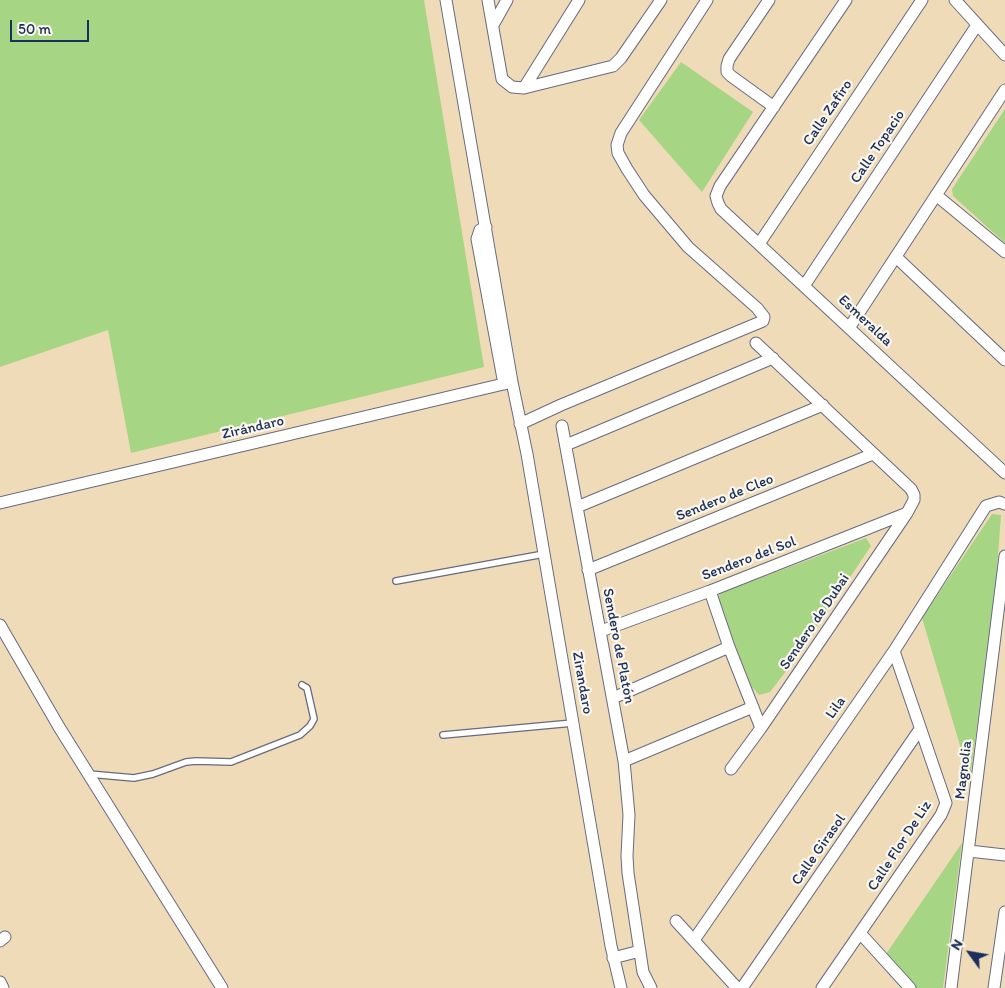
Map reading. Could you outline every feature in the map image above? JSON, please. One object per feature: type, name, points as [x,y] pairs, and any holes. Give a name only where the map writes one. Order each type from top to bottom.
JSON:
[{"type":"street","name":"Zirandaro","points":[[446,0],[486,227],[480,230],[477,239],[508,383],[520,424],[574,723],[613,958],[621,988]]},
{"type":"street","points":[[488,0],[502,79],[512,87],[524,88],[613,66],[621,58],[661,0]]},
{"type":"street","points":[[492,25],[507,0]]},
{"type":"street","points":[[524,88],[579,0]]},
{"type":"street","points":[[520,424],[763,321],[764,317],[757,308],[688,247],[644,194],[618,153],[617,145],[621,133],[707,0]]},
{"type":"street","points":[[769,0],[729,59],[727,72],[774,107],[846,0]]},
{"type":"street","name":"Calle Zafiro","points":[[758,244],[922,0]]},
{"type":"street","points":[[955,0],[1005,56]]},
{"type":"street","name":"Calle Topacio","points":[[804,286],[977,25]]},
{"type":"street","points":[[850,328],[1005,90]]},
{"type":"street","name":"Esmeralda","points":[[774,107],[720,186],[716,196],[721,209],[1005,473]]},
{"type":"street","points":[[936,195],[1005,252]]},
{"type":"street","points":[[896,257],[1005,360]]},
{"type":"street","points":[[756,343],[873,454]]},
{"type":"street","points":[[566,445],[773,358]]},
{"type":"street","name":"Zirándaro","points":[[0,503],[508,383]]},
{"type":"street","points":[[577,507],[823,405]]},
{"type":"street","name":"Sendero de Platón","points":[[562,426],[624,761],[629,815],[628,873],[643,972],[651,988]]},
{"type":"street","name":"Sendero de Dubai","points":[[731,770],[914,500],[911,489],[873,454]]},
{"type":"street","name":"Sendero de Cleo","points":[[588,570],[873,454]]},
{"type":"street","name":"Lila","points":[[694,940],[894,651],[986,506],[999,502],[1005,504]]},
{"type":"street","name":"Sendero del Sol","points":[[601,631],[710,591],[907,513]]},
{"type":"street","name":"Magnolia","points":[[951,988],[1005,556]]},
{"type":"street","points":[[710,591],[729,647],[761,728]]},
{"type":"street","points":[[0,625],[59,727],[222,988]]},
{"type":"street","points":[[613,698],[729,647]]},
{"type":"street","name":"Calle Flor De Liz","points":[[822,988],[944,809],[946,803],[894,651]]},
{"type":"street","points":[[624,761],[753,707]]},
{"type":"street","name":"Calle Girasol","points":[[742,988],[920,728]]},
{"type":"street","points":[[969,852],[1005,855]]},
{"type":"street","points":[[994,988],[1005,912]]},
{"type":"street","points":[[676,922],[737,988]]},
{"type":"street","points":[[860,932],[910,988]]},
{"type":"street","points":[[613,958],[640,951]]},
{"type":"street","points":[[0,982],[3,988]]},
{"type":"lane","points":[[396,581],[544,554]]},
{"type":"lane","points":[[89,774],[134,778],[153,774],[186,762],[231,762],[291,738],[306,730],[314,719],[307,688],[302,684]]},
{"type":"lane","points":[[443,735],[574,723]]},
{"type":"green space","points":[[0,0],[424,0],[484,367],[131,453],[108,330],[0,367]]},
{"type":"green space","points":[[681,62],[753,112],[702,192],[639,120]]},
{"type":"green space","points":[[1005,109],[1005,243],[953,196],[952,189]]},
{"type":"green space","points":[[992,514],[1001,515],[996,582],[970,779],[922,618]]},
{"type":"green space","points":[[866,538],[871,546],[793,662],[770,692],[759,695],[752,687],[717,599],[721,593]]},
{"type":"green space","points":[[962,843],[943,988],[915,988],[886,954]]}]
